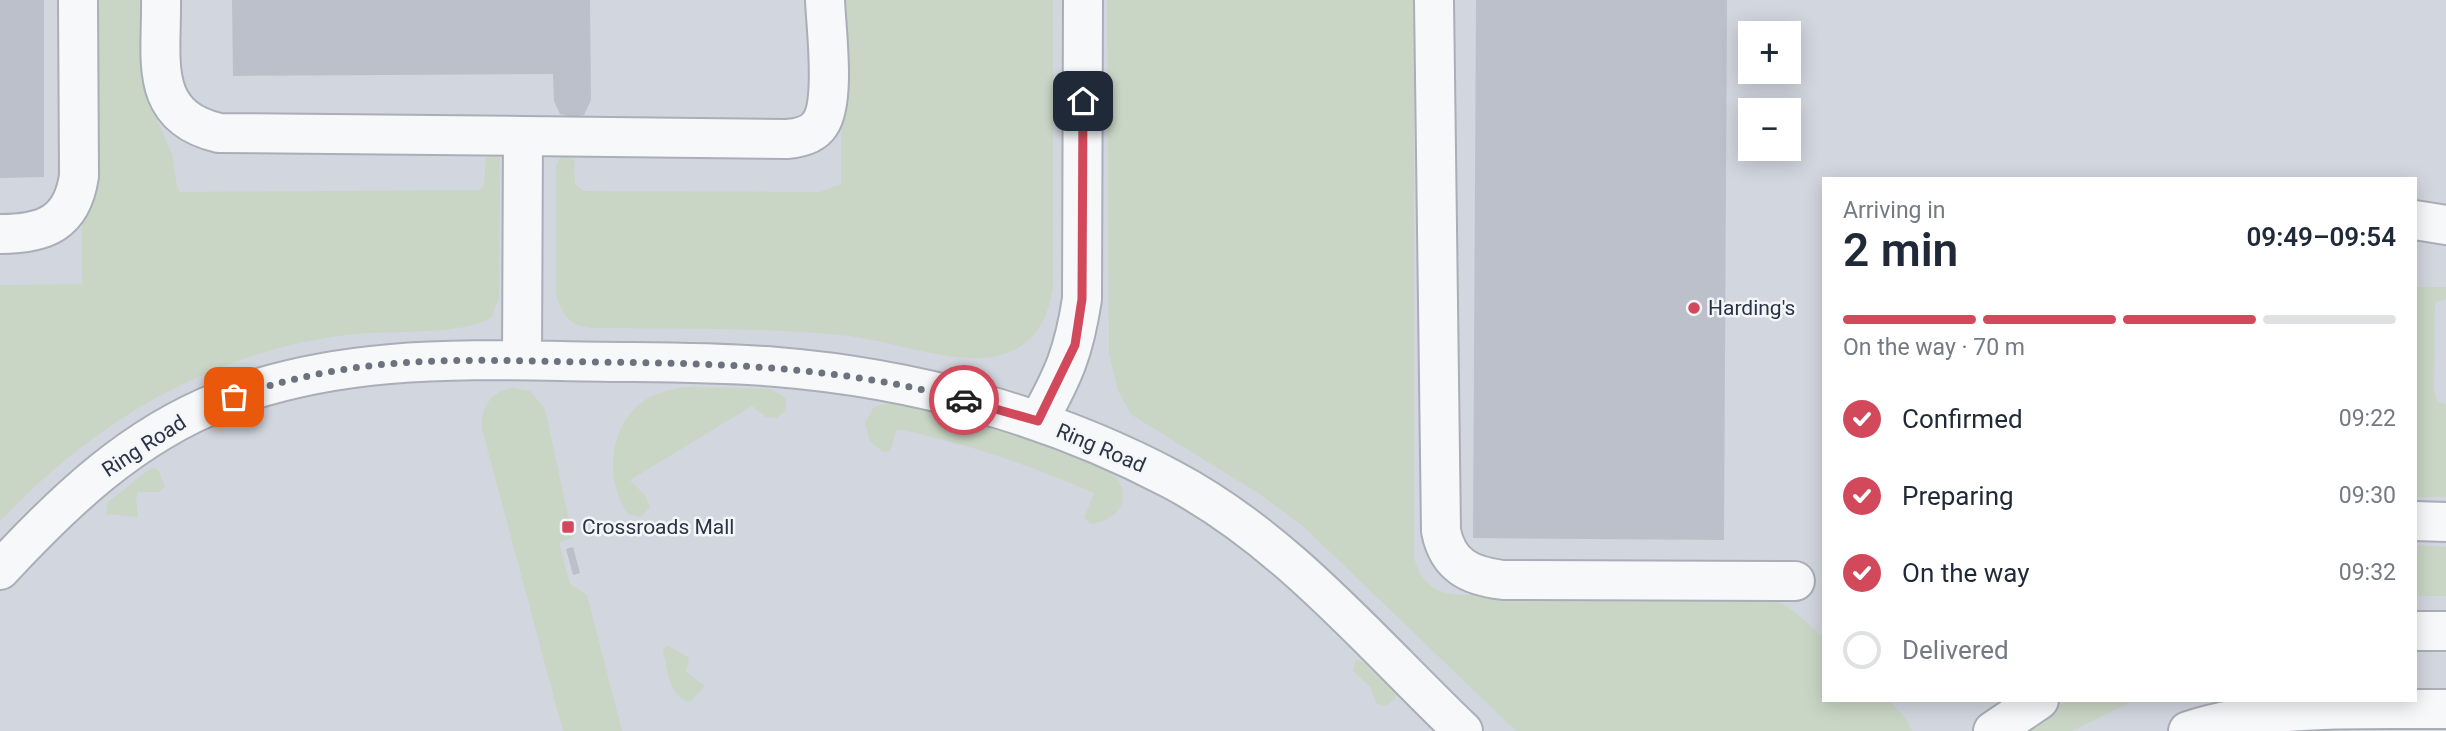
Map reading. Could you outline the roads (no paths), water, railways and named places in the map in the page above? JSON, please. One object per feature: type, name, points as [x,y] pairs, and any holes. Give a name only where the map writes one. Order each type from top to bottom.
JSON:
[{"type":"street","points":[[0,234],[33,231],[53,224],[68,212],[76,196],[79,176],[78,0]]},
{"type":"street","points":[[161,0],[162,82],[167,100],[180,117],[198,128],[219,133],[787,139],[810,133],[820,124],[827,97],[825,0]]},
{"type":"street","points":[[1038,421],[1075,345],[1082,299],[1083,0]]},
{"type":"street","points":[[1434,0],[1441,531],[1444,547],[1452,561],[1466,572],[1503,580],[1795,582]]},
{"type":"street","points":[[522,359],[523,136]]},
{"type":"street","points":[[2417,201],[2446,201]]},
{"type":"street","points":[[2417,220],[2446,225]]},
{"type":"street","name":"Ring Road","points":[[0,569],[55,512],[139,444],[162,429],[220,402],[309,375],[358,365],[416,360],[522,359],[719,363],[829,372],[944,394],[1038,421],[1104,447],[1174,480],[1258,536],[1325,595],[1463,731]]},
{"type":"street","points":[[2417,521],[2446,522]]},
{"type":"street","points":[[2417,631],[2446,631]]},
{"type":"street","points":[[1993,731],[2036,702]]},
{"type":"street","points":[[2188,731],[2217,722],[2315,705],[2446,709]]},
{"type":"place","name":"Harding's","points":[[1694,308]]},
{"type":"place","name":"Crossroads Mall","points":[[568,527]]}]
